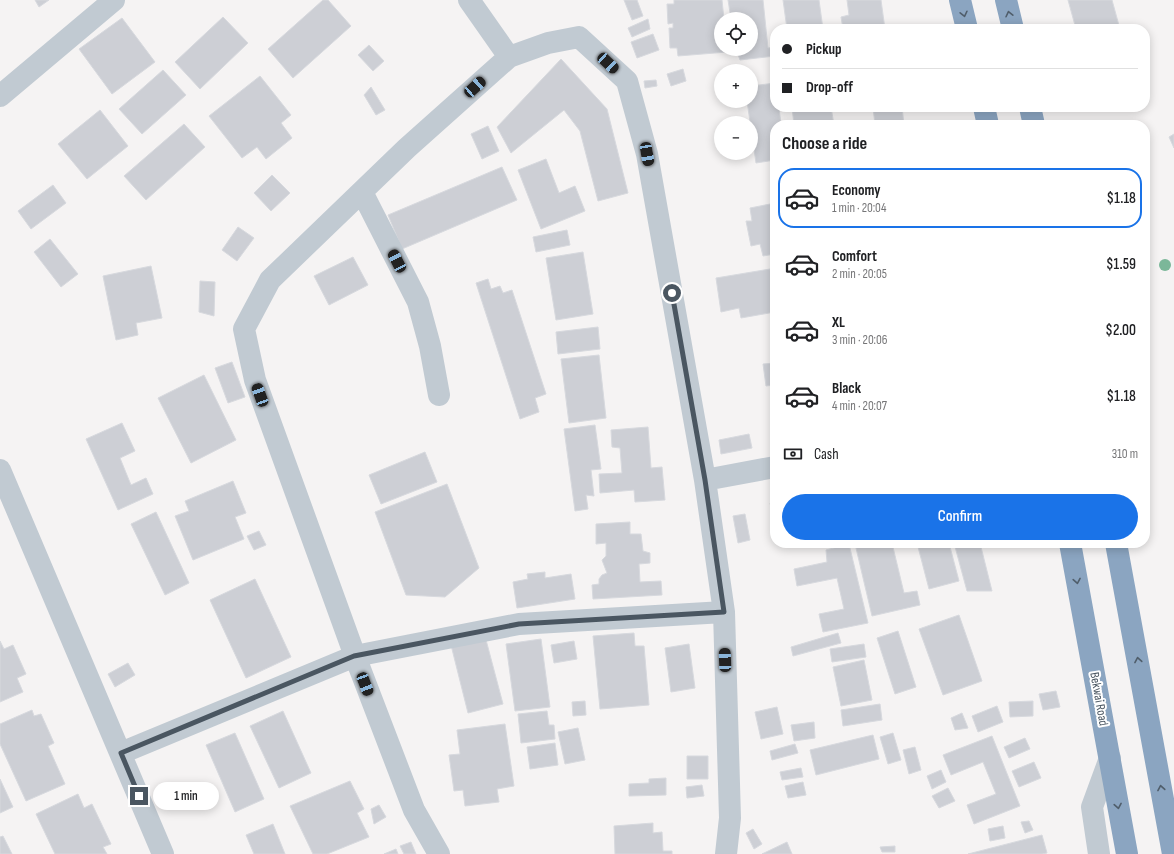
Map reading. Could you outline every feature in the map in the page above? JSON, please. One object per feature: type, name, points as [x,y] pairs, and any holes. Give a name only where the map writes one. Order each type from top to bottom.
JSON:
[{"type":"highway","points":[[960,0],[966,24]]},
{"type":"highway","points":[[1006,0],[1012,24]]},
{"type":"highway","name":"Bekwai Road","points":[[1071,548],[1127,854]]},
{"type":"highway","points":[[1117,548],[1170,818],[1173,854]]},
{"type":"street","points":[[0,96],[114,0]]},
{"type":"street","points":[[469,0],[509,57]]},
{"type":"street","points":[[439,854],[414,810],[354,656],[255,380],[244,329],[270,280],[407,148],[509,57],[548,43],[579,36],[627,81],[647,154],[705,480],[724,612],[730,818],[726,854]]},
{"type":"street","points":[[362,192],[418,302],[430,346],[439,395]]},
{"type":"street","points":[[705,480],[770,468]]},
{"type":"street","points":[[0,470],[8,512],[121,753],[163,854]]},
{"type":"street","points":[[121,753],[354,656],[519,624],[724,612]]},
{"type":"street","points":[[1099,854],[1092,808],[1110,758]]},
{"type":"building","points":[[35,0],[49,0],[39,7]]},
{"type":"building","points":[[323,0],[328,0],[351,26],[293,78],[268,49]]},
{"type":"building","points":[[624,0],[637,0],[643,16],[632,20]]},
{"type":"building","points":[[674,0],[722,0],[723,12],[714,12],[714,53],[678,56],[677,48],[670,48],[669,28],[673,28],[673,23],[668,24],[667,4],[674,4]]},
{"type":"building","points":[[728,0],[763,0],[770,57],[740,60],[739,56],[758,56],[758,12],[730,12]]},
{"type":"building","points":[[783,0],[819,0],[822,24],[786,24]]},
{"type":"building","points":[[847,0],[881,0],[884,24],[842,24],[841,17],[849,15]]},
{"type":"building","points":[[1068,0],[1112,0],[1119,24],[1075,24]]},
{"type":"building","points":[[223,17],[248,43],[200,89],[175,62]]},
{"type":"building","points":[[122,18],[155,62],[112,94],[79,49]]},
{"type":"building","points":[[648,19],[650,29],[632,37],[628,28]]},
{"type":"building","points":[[653,34],[659,50],[637,58],[631,42]]},
{"type":"building","points":[[369,45],[384,61],[373,71],[358,55]]},
{"type":"building","points":[[561,59],[607,109],[628,193],[598,201],[580,131],[564,110],[511,153],[497,127]]},
{"type":"building","points":[[683,69],[686,81],[671,86],[667,74]]},
{"type":"building","points":[[163,70],[186,95],[142,134],[119,109]]},
{"type":"building","points":[[260,76],[291,115],[281,123],[292,138],[266,159],[257,147],[242,158],[209,116]]},
{"type":"building","points":[[656,80],[657,86],[645,88],[644,81]]},
{"type":"building","points":[[770,84],[770,112],[780,112],[780,120],[770,120],[770,161],[756,163],[756,160],[758,160],[758,116],[749,116],[748,108],[758,108],[758,85]]},
{"type":"building","points":[[371,87],[385,110],[376,115],[364,95]]},
{"type":"building","points":[[100,110],[128,146],[87,179],[58,144]]},
{"type":"building","points":[[793,112],[832,112],[833,120],[793,120]]},
{"type":"building","points":[[874,112],[903,112],[903,120],[874,120]]},
{"type":"building","points":[[184,124],[205,147],[146,200],[124,176]]},
{"type":"building","points":[[488,126],[499,151],[482,159],[471,134]]},
{"type":"building","points":[[1174,134],[1174,148],[1169,137]]},
{"type":"building","points":[[546,159],[559,193],[575,186],[585,211],[541,229],[518,170]]},
{"type":"building","points":[[502,167],[517,200],[402,249],[388,215]]},
{"type":"building","points":[[272,175],[290,193],[271,211],[254,193]]},
{"type":"building","points":[[53,185],[66,203],[31,229],[18,211]]},
{"type":"building","points":[[770,204],[770,255],[763,256],[760,244],[751,246],[746,221],[752,221],[750,208]]},
{"type":"building","points":[[238,227],[254,238],[237,261],[222,250]]},
{"type":"building","points":[[567,230],[570,245],[536,252],[533,237]]},
{"type":"building","points":[[50,239],[78,274],[61,287],[34,252]]},
{"type":"building","points":[[583,252],[593,314],[556,320],[546,258]]},
{"type":"building","points":[[353,257],[368,285],[329,305],[314,276]]},
{"type":"building","points":[[151,266],[162,318],[136,323],[138,335],[116,340],[103,276]]},
{"type":"building","points":[[770,269],[770,313],[741,318],[739,308],[721,312],[716,278]]},
{"type":"building","points":[[488,279],[491,289],[500,286],[503,293],[512,290],[546,394],[535,398],[539,412],[520,419],[476,283]]},
{"type":"building","points":[[200,281],[215,282],[214,316],[199,312]]},
{"type":"building","points":[[598,327],[600,349],[558,354],[556,332]]},
{"type":"building","points":[[599,355],[606,418],[569,423],[561,359]]},
{"type":"building","points":[[232,362],[245,397],[228,403],[215,368]]},
{"type":"building","points":[[770,363],[770,386],[766,386],[763,364]]},
{"type":"building","points":[[204,375],[236,440],[191,463],[158,398]]},
{"type":"building","points":[[122,423],[135,451],[120,458],[131,485],[146,478],[153,494],[118,510],[86,439]]},
{"type":"building","points":[[595,425],[601,469],[591,470],[594,496],[586,495],[588,509],[575,511],[564,429]]},
{"type":"building","points":[[648,427],[651,468],[662,467],[665,500],[635,502],[634,490],[600,493],[599,474],[622,473],[620,448],[612,447],[611,430]]},
{"type":"building","points":[[749,434],[752,448],[721,454],[719,440]]},
{"type":"building","points":[[425,452],[437,482],[381,504],[369,475]]},
{"type":"building","points":[[233,481],[246,513],[235,517],[244,539],[193,560],[175,516],[189,511],[185,501]]},
{"type":"building","points":[[447,484],[479,568],[445,597],[406,595],[375,512]]},
{"type":"building","points":[[156,512],[189,583],[165,595],[131,524]]},
{"type":"building","points":[[745,514],[750,540],[738,543],[733,516]]},
{"type":"building","points":[[630,522],[630,534],[641,534],[643,551],[650,553],[650,563],[639,564],[640,582],[661,581],[662,595],[593,599],[592,585],[599,584],[599,579],[602,575],[607,573],[602,560],[606,556],[606,543],[596,544],[596,524]]},
{"type":"building","points":[[259,531],[266,545],[254,550],[247,536]]},
{"type":"building","points":[[834,548],[850,548],[868,623],[823,632],[819,614],[844,609],[837,578],[797,586],[794,569],[827,562],[826,550]]},
{"type":"building","points":[[856,548],[893,548],[904,593],[917,591],[920,605],[872,616]]},
{"type":"building","points":[[918,548],[950,548],[959,581],[929,589]]},
{"type":"building","points":[[955,548],[981,548],[992,591],[967,591]]},
{"type":"building","points":[[545,572],[545,578],[571,574],[575,599],[517,608],[513,582],[528,579],[527,574]]},
{"type":"building","points":[[255,579],[291,657],[246,678],[210,600]]},
{"type":"building","points":[[959,615],[982,681],[943,695],[919,629]]},
{"type":"building","points":[[898,631],[916,687],[895,694],[877,638]]},
{"type":"building","points":[[634,633],[635,646],[644,646],[649,705],[600,709],[593,636]]},
{"type":"building","points":[[838,633],[841,643],[793,656],[791,647]]},
{"type":"building","points":[[485,636],[503,704],[468,713],[451,645]]},
{"type":"building","points":[[541,639],[550,707],[515,711],[506,644]]},
{"type":"building","points":[[0,641],[4,649],[13,645],[26,674],[17,678],[23,692],[0,702]]},
{"type":"building","points":[[574,641],[577,659],[554,663],[551,645]]},
{"type":"building","points":[[689,644],[695,688],[671,692],[665,648]]},
{"type":"building","points":[[864,644],[866,657],[832,662],[830,649]]},
{"type":"building","points":[[864,660],[872,700],[841,706],[833,667]]},
{"type":"building","points":[[128,663],[135,675],[115,687],[108,674]]},
{"type":"building","points":[[1056,691],[1060,707],[1043,710],[1039,694]]},
{"type":"building","points":[[585,701],[586,715],[573,716],[572,702]]},
{"type":"building","points":[[1033,701],[1033,716],[1010,717],[1009,702]]},
{"type":"building","points":[[880,704],[882,720],[843,726],[841,710]]},
{"type":"building","points":[[997,706],[1003,722],[978,732],[972,716]]},
{"type":"building","points":[[777,707],[783,734],[761,739],[755,712]]},
{"type":"building","points":[[32,710],[34,716],[41,714],[54,743],[48,746],[65,784],[26,801],[0,744],[0,724]]},
{"type":"building","points":[[283,711],[311,773],[279,788],[250,726]]},
{"type":"building","points":[[547,711],[549,725],[554,725],[555,739],[521,743],[518,714]]},
{"type":"building","points":[[962,713],[968,728],[955,730],[951,718]]},
{"type":"building","points":[[814,722],[815,738],[794,741],[791,725]]},
{"type":"building","points":[[505,724],[514,786],[497,789],[499,802],[465,806],[463,790],[454,791],[449,755],[460,754],[457,730]]},
{"type":"building","points":[[578,728],[585,760],[565,764],[558,732]]},
{"type":"building","points":[[235,733],[264,799],[235,812],[206,745]]},
{"type":"building","points":[[893,733],[901,760],[888,764],[880,737]]},
{"type":"building","points":[[873,735],[879,759],[816,775],[810,750]]},
{"type":"building","points":[[992,736],[1020,806],[974,824],[967,805],[996,794],[983,762],[951,775],[943,755]]},
{"type":"building","points":[[1025,738],[1030,749],[1009,758],[1004,747]]},
{"type":"building","points":[[555,743],[558,765],[530,769],[527,747]]},
{"type":"building","points":[[795,744],[798,753],[772,760],[770,751]]},
{"type":"building","points":[[915,747],[921,770],[909,774],[903,750]]},
{"type":"building","points":[[687,756],[708,756],[708,779],[687,779]]},
{"type":"building","points":[[1034,762],[1041,778],[1019,787],[1012,771]]},
{"type":"building","points":[[801,768],[803,777],[782,780],[780,772]]},
{"type":"building","points":[[941,770],[946,782],[932,789],[927,776]]},
{"type":"building","points":[[666,778],[666,795],[629,796],[629,784],[649,783],[649,779]]},
{"type":"building","points":[[0,779],[13,807],[0,813]]},
{"type":"building","points":[[350,781],[364,809],[357,813],[369,837],[327,854],[313,854],[290,806]]},
{"type":"building","points":[[803,782],[806,795],[788,798],[785,786]]},
{"type":"building","points":[[702,785],[704,796],[687,798],[686,787]]},
{"type":"building","points":[[948,788],[955,801],[939,808],[932,796]]},
{"type":"building","points":[[78,794],[84,808],[92,804],[111,844],[103,847],[107,854],[55,854],[36,814]]},
{"type":"building","points":[[379,805],[386,817],[374,824],[371,809]]},
{"type":"building","points":[[1029,821],[1033,830],[1025,833],[1021,822]]},
{"type":"building","points":[[653,823],[653,833],[662,832],[663,851],[672,851],[672,854],[615,854],[614,826]]},
{"type":"building","points":[[273,824],[285,854],[254,854],[246,835]]},
{"type":"building","points":[[1003,826],[1005,838],[990,841],[988,829]]},
{"type":"building","points":[[753,829],[762,844],[754,849],[746,833]]},
{"type":"building","points":[[1042,835],[1047,853],[968,854]]},
{"type":"building","points":[[3,836],[12,854],[0,854],[0,837]]},
{"type":"building","points":[[411,842],[416,854],[404,854],[400,846]]},
{"type":"building","points":[[787,842],[792,854],[762,854]]},
{"type":"building","points":[[895,846],[895,852],[882,852],[880,847]]},
{"type":"building","points":[[396,849],[398,854],[384,854]]},
{"type":"route","points":[[139,796],[121,753],[354,656],[519,624],[724,612],[705,480],[672,293]]}]
